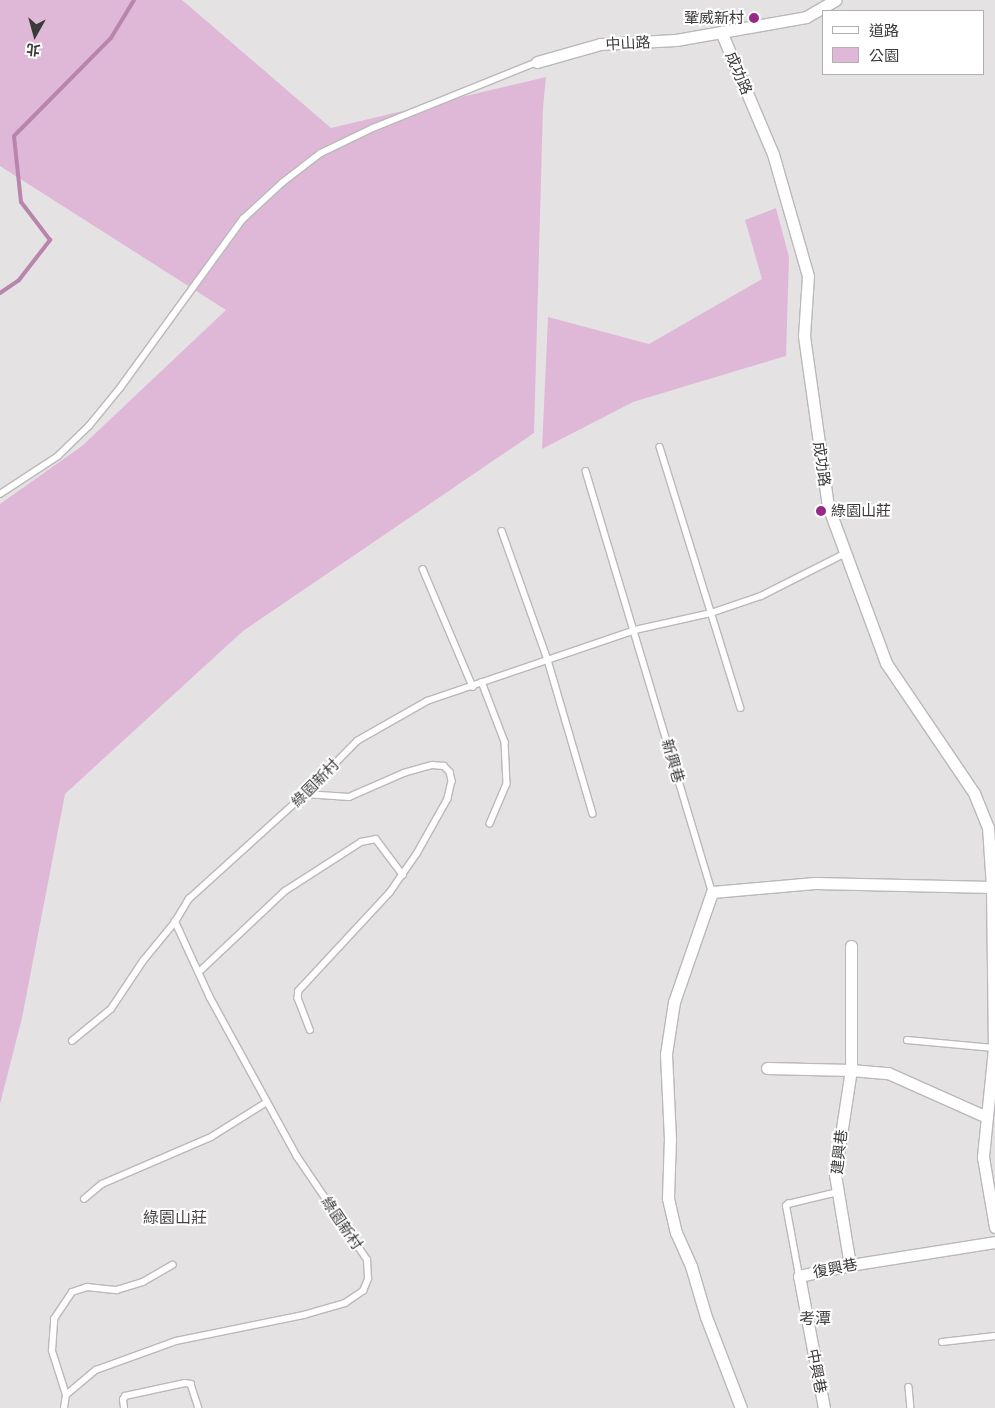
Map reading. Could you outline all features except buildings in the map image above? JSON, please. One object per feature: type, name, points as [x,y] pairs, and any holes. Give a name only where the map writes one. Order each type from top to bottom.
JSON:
[{"type":"street","name":"中山路","points":[[537,62],[600,44],[676,40],[722,34],[806,17],[836,0]]},
{"type":"street","name":"成功路","points":[[722,34],[773,154],[808,276],[804,336],[828,506],[886,663],[974,792],[988,827],[992,887],[994,1048],[984,1170],[995,1227]]},
{"type":"street","points":[[741,1408],[706,1317],[691,1266],[676,1233],[668,1198],[670,1139],[666,1054],[674,1002],[712,892],[815,883],[992,887]]},
{"type":"street","name":"建興巷","points":[[850,1265],[835,1166],[851,1070],[851,946]]},
{"type":"street","points":[[767,1068],[851,1070],[888,1074],[987,1118]]},
{"type":"street","name":"復興巷","points":[[799,1276],[850,1265],[995,1242]]},
{"type":"street","name":"中興巷","points":[[799,1276],[824,1408]]},
{"type":"lane","points":[[0,494],[58,456],[89,426],[126,380],[244,220],[282,183],[321,153],[373,128],[537,62]]},
{"type":"lane","points":[[660,447],[741,708]]},
{"type":"lane","name":"新興巷","points":[[586,471],[712,892]]},
{"type":"lane","points":[[502,531],[548,660],[594,814]]},
{"type":"lane","points":[[548,660],[635,630],[711,613],[761,596],[846,553]]},
{"type":"lane","points":[[423,569],[473,687]]},
{"type":"lane","name":"綠園新村","points":[[72,1041],[111,1008],[143,961],[175,922],[189,899],[306,794],[357,741],[427,701],[473,687],[482,682],[548,660]]},
{"type":"lane","points":[[482,682],[505,742],[507,784],[490,824]]},
{"type":"lane","points":[[306,794],[349,797],[404,773],[432,765],[444,766],[450,772],[452,781],[448,798],[403,875],[390,893],[299,991],[298,998],[310,1030]]},
{"type":"lane","points":[[199,972],[285,891],[361,842],[369,839],[376,840],[403,875]]},
{"type":"lane","name":"綠園新村","points":[[66,1394],[96,1370],[176,1341],[304,1315],[345,1303],[363,1291],[368,1279],[367,1260],[298,1157],[199,972],[175,922]]},
{"type":"lane","points":[[907,1040],[994,1048]]},
{"type":"lane","points":[[84,1199],[102,1184],[211,1137],[268,1102]]},
{"type":"lane","name":"復興巷","points":[[799,1276],[786,1206],[838,1192]]},
{"type":"lane","points":[[64,1408],[66,1394],[52,1351],[54,1319],[72,1292],[87,1287],[117,1290],[143,1282],[172,1265]]},
{"type":"lane","points":[[942,1342],[995,1336]]},
{"type":"lane","points":[[124,1408],[123,1400],[126,1396],[185,1383],[191,1384],[199,1408]]},
{"type":"lane","points":[[909,1386],[911,1408]]},
{"type":"green space","points":[[0,0],[182,0],[331,128],[546,77],[543,108],[534,433],[243,631],[65,794],[22,1018],[0,1104],[0,504],[82,446],[226,310],[0,166]]},
{"type":"green space","points":[[776,208],[789,257],[786,356],[633,402],[542,449],[548,317],[649,344],[762,279],[745,220]]},
{"type":"waterway","points":[[0,293],[19,280],[50,240],[21,202],[14,136],[111,38],[134,0]]},
{"type":"place","name":"鞏威新村","points":[[754,18]]},
{"type":"place","name":"綠園山莊","points":[[821,511]]},
{"type":"district","name":"綠園山莊","points":[[175,1217]]},
{"type":"district","name":"考潭","points":[[815,1318]]}]
